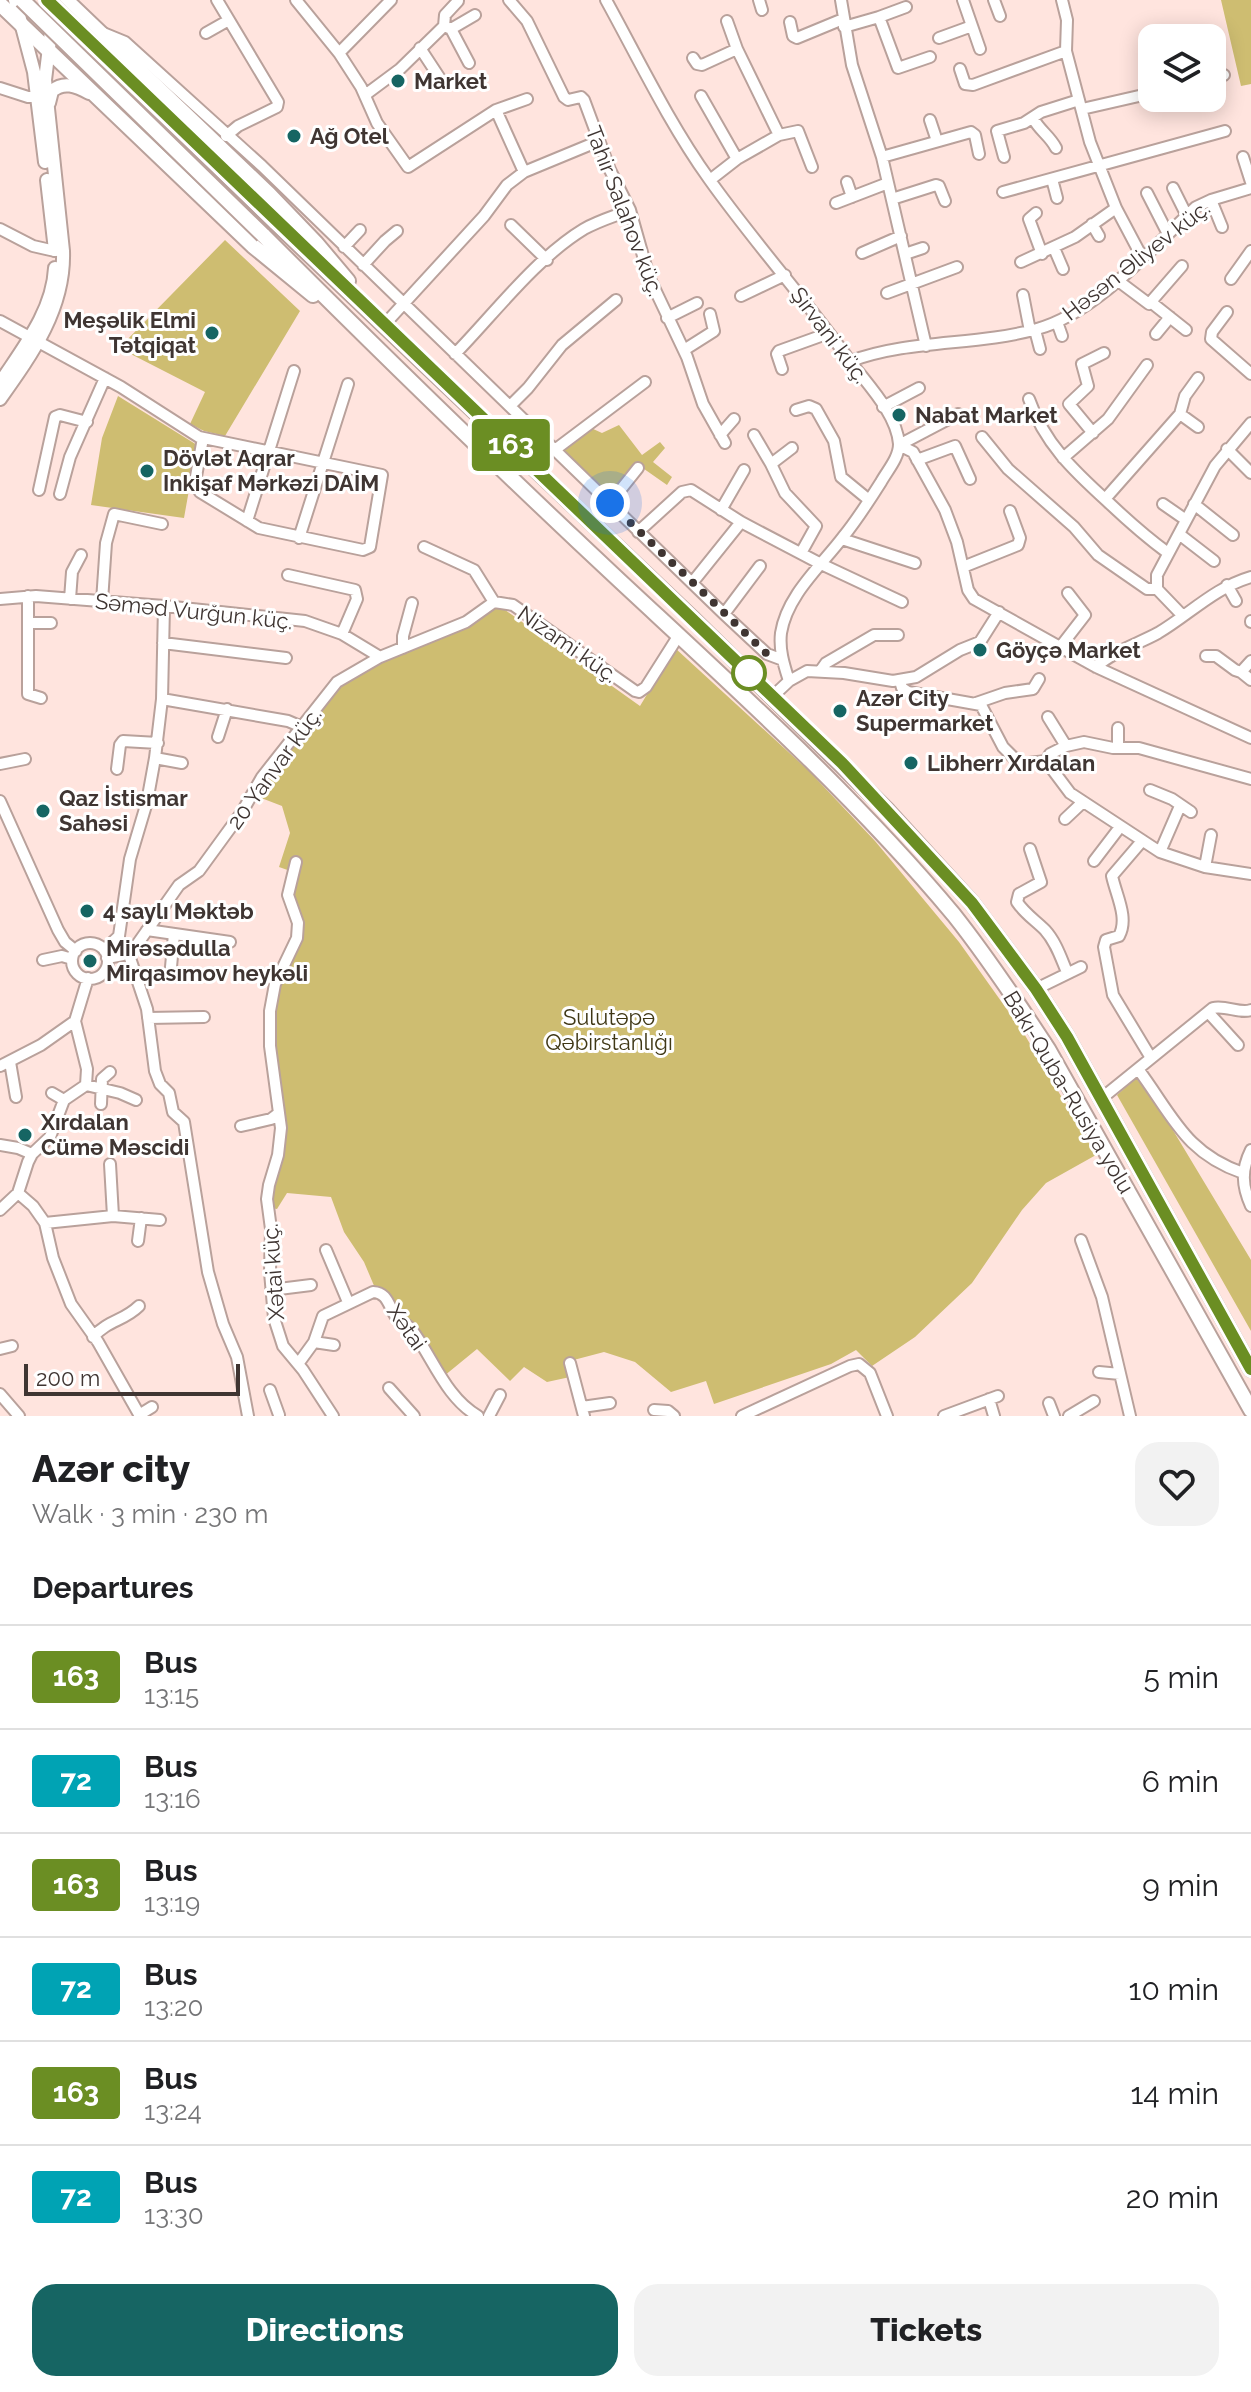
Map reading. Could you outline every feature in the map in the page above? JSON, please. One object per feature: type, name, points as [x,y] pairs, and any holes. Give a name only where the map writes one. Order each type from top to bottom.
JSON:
[{"type":"highway","name":"Bakı-Quba-Rusiya yolu","points":[[22,0],[368,340],[679,635],[873,825],[922,879],[984,954],[1040,1037],[1251,1410]]},
{"type":"highway","name":"Bakı-Quba-Rusiya yolu","points":[[49,0],[275,222],[842,763],[972,903],[1036,989],[1102,1098],[1251,1369]]},
{"type":"highway","points":[[0,4],[253,246],[368,340]]},
{"type":"highway","points":[[72,4],[302,228],[384,325]]},
{"type":"main road","points":[[0,383],[34,340],[52,286],[55,251],[38,97],[15,0]]},
{"type":"main road","points":[[0,399],[56,303],[64,264],[45,69],[53,16],[49,0]]},
{"type":"main road","points":[[21,25],[32,34],[41,34],[47,30],[53,16]]},
{"type":"main road","points":[[48,110],[52,91],[64,85],[75,86],[101,100]]},
{"type":"street","points":[[217,0],[278,102],[277,107],[238,126],[226,136]]},
{"type":"street","points":[[296,0],[339,53],[365,95],[377,123],[408,167],[496,110],[527,99]]},
{"type":"street","points":[[339,53],[391,0]]},
{"type":"street","name":"Tahir Salahov küç.","points":[[509,0],[527,21],[564,97],[568,100],[581,97],[584,100],[630,210],[644,263],[684,350],[703,404],[723,439],[734,419]]},
{"type":"street","name":"Şirvani küç.","points":[[606,0],[687,146],[851,361],[892,422],[899,445]]},
{"type":"street","points":[[841,0],[852,65],[882,157],[926,346]]},
{"type":"street","points":[[963,0],[980,49]]},
{"type":"street","points":[[994,0],[1000,16]]},
{"type":"street","points":[[1062,0],[1067,20],[1066,51],[1099,166],[1116,208],[1143,259]]},
{"type":"street","points":[[458,1],[445,15],[448,27],[469,63]]},
{"type":"street","points":[[790,22],[793,36],[797,38],[906,7]]},
{"type":"street","points":[[365,95],[448,27],[475,15]]},
{"type":"street","points":[[879,17],[898,68],[930,57]]},
{"type":"street","points":[[206,33],[229,20]]},
{"type":"street","points":[[725,25],[779,135]]},
{"type":"street","points":[[939,38],[972,26]]},
{"type":"street","points":[[97,31],[125,42],[262,166],[724,614],[767,654],[783,660]]},
{"type":"street","points":[[420,48],[441,80]]},
{"type":"street","points":[[693,58],[699,66],[735,49]]},
{"type":"street","points":[[960,69],[965,84],[973,85],[1066,51]]},
{"type":"street","points":[[0,88],[38,97]]},
{"type":"street","points":[[1004,157],[997,131],[1041,112],[1138,95]]},
{"type":"street","points":[[701,96],[737,159]]},
{"type":"street","points":[[496,110],[524,172]]},
{"type":"street","points":[[1033,118],[1056,148]]},
{"type":"street","points":[[930,120],[937,141]]},
{"type":"street","points":[[710,180],[737,159],[779,135],[798,131],[812,167]]},
{"type":"street","points":[[1003,192],[1225,131]]},
{"type":"street","points":[[882,157],[974,132],[979,154]]},
{"type":"street","points":[[384,325],[484,216],[507,185],[524,172],[599,141]]},
{"type":"street","points":[[1243,157],[1251,185]]},
{"type":"street","points":[[1052,179],[1057,198]]},
{"type":"street","points":[[847,182],[852,197]]},
{"type":"street","points":[[836,203],[888,183]]},
{"type":"street","points":[[892,199],[936,185],[945,201]]},
{"type":"street","name":"Həsən Əliyev küç.","points":[[851,361],[887,350],[1032,330],[1057,322],[1143,259],[1187,216],[1211,200],[1251,185]]},
{"type":"street","points":[[1173,188],[1187,216]]},
{"type":"street","points":[[1147,193],[1168,234]]},
{"type":"street","points":[[1211,200],[1222,227]]},
{"type":"street","points":[[1021,262],[1054,248],[1116,208]]},
{"type":"street","points":[[455,354],[547,260],[586,228],[630,210]]},
{"type":"street","points":[[1036,213],[1029,219],[1042,254]]},
{"type":"street","points":[[1092,224],[1099,236]]},
{"type":"street","points":[[511,225],[547,260]]},
{"type":"street","points":[[0,229],[33,246],[55,251]]},
{"type":"street","points":[[344,247],[360,230]]},
{"type":"street","points":[[363,265],[397,231]]},
{"type":"street","points":[[862,253],[901,236]]},
{"type":"street","points":[[905,254],[923,248]]},
{"type":"street","points":[[1054,248],[1063,269]]},
{"type":"street","points":[[1231,279],[1251,251]]},
{"type":"street","points":[[1152,303],[1182,266]]},
{"type":"street","points":[[887,293],[957,267]]},
{"type":"street","points":[[741,296],[785,275]]},
{"type":"street","points":[[1117,280],[1186,330]]},
{"type":"street","points":[[1023,295],[1040,349]]},
{"type":"street","points":[[511,405],[562,345],[616,300]]},
{"type":"street","points":[[667,318],[697,303]]},
{"type":"street","points":[[1227,312],[1212,332],[1211,339],[1251,374]]},
{"type":"street","points":[[684,350],[714,331],[710,314]]},
{"type":"street","points":[[1156,334],[1170,317]]},
{"type":"street","points":[[0,321],[105,378],[203,438],[382,475],[370,547],[363,550],[268,532],[200,492],[195,482],[203,438]]},
{"type":"street","points":[[1057,322],[1062,336]]},
{"type":"street","points":[[782,369],[777,354],[779,351],[829,333]]},
{"type":"street","points":[[1093,433],[1069,404],[1088,386],[1082,364],[1104,353]]},
{"type":"street","points":[[1063,458],[1108,419],[1147,365]]},
{"type":"street","points":[[247,521],[294,371]]},
{"type":"street","points":[[60,494],[70,457],[105,378]]},
{"type":"street","points":[[1105,499],[1180,414],[1185,396],[1198,378]]},
{"type":"street","points":[[556,449],[645,382]]},
{"type":"street","points":[[299,538],[348,384]]},
{"type":"street","points":[[883,407],[919,388]]},
{"type":"street","points":[[1029,399],[1045,435],[1078,476],[1127,522],[1168,553]]},
{"type":"street","points":[[796,410],[809,406],[816,409],[837,449],[841,477],[869,500]]},
{"type":"street","points":[[789,681],[781,635],[798,593],[869,500],[896,457],[899,445],[958,414]]},
{"type":"street","points":[[1180,414],[1198,427]]},
{"type":"street","points":[[39,490],[55,417],[60,415],[87,422]]},
{"type":"street","points":[[1182,615],[1157,589],[1157,575],[1227,449],[1251,423]]},
{"type":"street","points":[[754,435],[785,493],[816,526],[801,553]]},
{"type":"street","points":[[982,437],[1008,469],[1074,527],[1107,562],[1147,589],[1157,589]]},
{"type":"street","points":[[899,445],[910,449],[953,528],[970,595],[978,602],[1096,667],[1251,738]]},
{"type":"street","points":[[917,460],[955,446],[970,479]]},
{"type":"street","points":[[771,464],[792,448]]},
{"type":"street","points":[[1227,449],[1251,473]]},
{"type":"street","points":[[610,503],[638,468]]},
{"type":"street","points":[[721,510],[744,470]]},
{"type":"street","points":[[638,532],[686,490],[696,492],[741,522],[902,602]]},
{"type":"street","points":[[196,505],[200,492]]},
{"type":"street","points":[[1163,504],[1186,520]]},
{"type":"street","points":[[1194,504],[1233,535]]},
{"type":"street","points":[[963,567],[1018,545],[1020,538],[1010,511]]},
{"type":"street","points":[[102,601],[106,543],[114,514],[162,524]]},
{"type":"street","points":[[692,583],[741,522]]},
{"type":"street","points":[[1179,534],[1214,561]]},
{"type":"street","points":[[842,539],[915,563]]},
{"type":"street","points":[[424,547],[474,570],[494,602]]},
{"type":"street","points":[[70,599],[72,572],[81,555]]},
{"type":"street","points":[[724,614],[760,566]]},
{"type":"street","points":[[288,575],[355,590],[357,599],[342,634]]},
{"type":"street","points":[[1096,667],[1106,658],[1157,633],[1227,585],[1251,577]]},
{"type":"street","points":[[1227,585],[1236,601]]},
{"type":"street","points":[[1061,646],[1085,615],[1068,593]]},
{"type":"street","points":[[28,596],[28,694],[41,698]]},
{"type":"street","name":"Səməd Vurğun küç.","points":[[0,599],[28,596],[280,617],[318,624],[342,634],[380,657]]},
{"type":"street","name":"Nizami küç.","points":[[494,602],[510,603],[591,662],[639,692],[646,687],[679,635]]},
{"type":"street","name":"20 Yanvar küç.","points":[[128,952],[139,943],[179,885],[199,871],[242,812],[262,777],[337,682],[380,657],[466,622],[494,602]]},
{"type":"street","points":[[403,648],[412,603]]},
{"type":"street","points":[[105,954],[119,936],[130,859],[147,802],[158,743],[164,606]]},
{"type":"street","points":[[773,696],[789,681],[807,671],[821,670],[900,681],[916,677],[954,653],[980,642],[999,612]]},
{"type":"street","points":[[28,623],[51,623]]},
{"type":"street","points":[[821,670],[826,663],[874,635],[898,635]]},
{"type":"street","points":[[163,643],[286,658]]},
{"type":"street","points":[[1206,656],[1216,656],[1251,680]]},
{"type":"street","points":[[1241,672],[1251,661]]},
{"type":"street","points":[[976,703],[1005,693],[1033,689],[1039,679]]},
{"type":"street","points":[[900,681],[902,688],[908,692],[981,705],[997,737],[1016,761],[1025,766],[1046,761],[1050,754],[1084,742],[1147,750],[1251,779]]},
{"type":"street","points":[[162,699],[288,721],[302,727]]},
{"type":"street","points":[[218,737],[227,709]]},
{"type":"street","points":[[1048,717],[1066,746]]},
{"type":"street","points":[[1118,728],[1118,748]]},
{"type":"street","points":[[117,769],[123,741],[158,743]]},
{"type":"street","points":[[155,758],[182,763]]},
{"type":"street","points":[[0,764],[25,759]]},
{"type":"street","points":[[1046,761],[1065,789],[1160,852],[1205,867],[1251,874]]},
{"type":"street","points":[[1150,790],[1172,799],[1191,812]]},
{"type":"street","points":[[0,801],[62,938],[74,955],[76,972],[88,978],[101,975],[106,967],[105,954],[96,945],[87,944],[74,955],[43,960]]},
{"type":"street","points":[[1065,819],[1083,802]]},
{"type":"street","points":[[1160,852],[1180,806]]},
{"type":"street","points":[[1094,861],[1120,827]]},
{"type":"street","points":[[1205,867],[1211,835]]},
{"type":"street","points":[[1142,841],[1112,876],[1121,906],[1123,930],[1119,936],[1106,940],[1104,947],[1113,995],[1151,1058]]},
{"type":"street","points":[[1030,849],[1041,882],[1019,894],[1017,902],[1051,938],[1067,972]]},
{"type":"street","name":"Xətai küç.","points":[[296,862],[288,895],[297,917],[297,938],[275,984],[270,1011],[270,1046],[281,1128],[267,1199],[272,1242],[271,1290],[276,1329],[283,1346],[333,1416]]},
{"type":"street","points":[[147,930],[230,942]]},
{"type":"street","points":[[171,967],[174,934]]},
{"type":"street","points":[[105,954],[128,952],[148,1018],[151,1055],[158,1081],[169,1093],[173,1112],[184,1122],[208,1272],[223,1324],[237,1357],[248,1416]]},
{"type":"street","points":[[1036,989],[1081,967]]},
{"type":"street","points":[[86,1085],[87,1069],[75,1021],[88,978]]},
{"type":"street","points":[[1102,1098],[1208,1012],[1221,1006],[1251,1010]]},
{"type":"street","points":[[1208,1012],[1238,1045]]},
{"type":"street","points":[[148,1018],[204,1017]]},
{"type":"street","points":[[16,1097],[5,1064],[75,1021]]},
{"type":"street","points":[[1138,1069],[1190,1143],[1215,1161],[1243,1173]]},
{"type":"street","points":[[101,1104],[102,1079],[110,1072]]},
{"type":"street","points":[[0,1210],[18,1193],[32,1154],[50,1137],[64,1100],[86,1085],[136,1100]]},
{"type":"street","points":[[52,1093],[64,1100]]},
{"type":"street","points":[[241,1126],[271,1119],[279,1113]]},
{"type":"street","points":[[0,1145],[32,1154]]},
{"type":"street","points":[[1251,1150],[1243,1173],[1244,1188],[1251,1206]]},
{"type":"street","points":[[110,1164],[113,1216]]},
{"type":"street","points":[[18,1193],[33,1206],[45,1223],[53,1258],[78,1317],[140,1415],[152,1407]]},
{"type":"street","points":[[45,1223],[113,1216],[160,1220]]},
{"type":"street","points":[[138,1241],[141,1218]]},
{"type":"street","points":[[1081,1240],[1102,1297],[1130,1416]]},
{"type":"street","points":[[298,1364],[314,1342],[323,1316],[348,1302],[326,1250]]},
{"type":"street","points":[[271,1290],[311,1285]]},
{"type":"street","name":"Xətai","points":[[348,1302],[373,1292],[386,1297],[397,1318],[412,1328],[448,1386],[478,1416]]},
{"type":"street","points":[[93,1337],[106,1324],[129,1315],[139,1306]]},
{"type":"street","points":[[314,1342],[334,1345]]},
{"type":"street","points":[[0,1349],[12,1346]]},
{"type":"street","points":[[570,1363],[583,1412],[610,1403]]},
{"type":"street","points":[[745,1415],[855,1364],[862,1365],[870,1373],[887,1416]]},
{"type":"street","points":[[1099,1372],[1120,1374]]},
{"type":"street","points":[[389,1388],[414,1416]]},
{"type":"street","points":[[270,1390],[278,1416]]},
{"type":"street","points":[[0,1394],[19,1416]]},
{"type":"street","points":[[489,1416],[500,1395]]},
{"type":"street","points":[[944,1416],[994,1398],[994,1416]]},
{"type":"street","points":[[1069,1416],[1094,1401]]},
{"type":"street","points":[[1049,1403],[1054,1416]]},
{"type":"street","points":[[654,1410],[668,1411],[674,1416]]},
{"type":"green space","points":[[1221,0],[1251,0],[1251,84],[1241,86]]},
{"type":"green space","points":[[225,240],[300,311],[225,436],[190,424],[205,392],[119,348]]},
{"type":"green space","points":[[118,396],[197,445],[184,518],[91,505],[102,438]]},
{"type":"green space","points":[[619,425],[642,455],[660,442],[665,448],[653,462],[672,477],[667,485],[637,464],[609,496],[563,452],[591,428],[602,433]]},
{"type":"green space","name":"Sulutəpə Qəbirstanlığı","points":[[498,605],[640,706],[675,648],[808,770],[875,841],[959,942],[1023,1032],[1096,1155],[1046,1183],[1022,1210],[972,1283],[915,1337],[872,1366],[856,1350],[831,1364],[714,1404],[706,1381],[671,1392],[635,1362],[604,1352],[566,1362],[570,1377],[547,1382],[524,1367],[510,1381],[477,1349],[444,1376],[402,1318],[375,1288],[364,1262],[344,1232],[331,1197],[287,1193],[277,1209],[271,1208],[281,1121],[273,1040],[275,990],[299,943],[291,897],[296,873],[279,867],[290,833],[282,806],[256,796],[264,778],[336,687],[362,671]]},
{"type":"green space","points":[[1136,1078],[1156,1102],[1251,1260],[1251,1331],[1117,1095]]},
{"type":"bus line","name":"163","points":[[47,0],[842,763],[972,903],[1036,989],[1067,1037],[1251,1369]]},
{"type":"place","name":"Market","points":[[398,81]]},
{"type":"place","name":"Ağ Otel","points":[[294,136]]},
{"type":"place","name":"Meşəlik Elmi Tətqiqat","points":[[212,333]]},
{"type":"place","name":"Nabat Market","points":[[899,415]]},
{"type":"place","name":"Dövlət Aqrar Inkişaf Mərkəzi DAİM","points":[[147,471]]},
{"type":"place","name":"Göyçə Market","points":[[980,650]]},
{"type":"place","name":"Azər City Supermarket","points":[[840,711]]},
{"type":"place","name":"Libherr Xırdalan","points":[[911,763]]},
{"type":"place","name":"Qaz İstismar Sahəsi","points":[[43,811]]},
{"type":"place","name":"4 saylı Məktəb","points":[[87,911]]},
{"type":"place","name":"Mirəsədulla Mirqasımov heykəli","points":[[90,961]]},
{"type":"place","name":"Xırdalan Cümə Məscidi","points":[[25,1135]]},
{"type":"route","points":[[610,503],[767,654],[749,673]]}]
